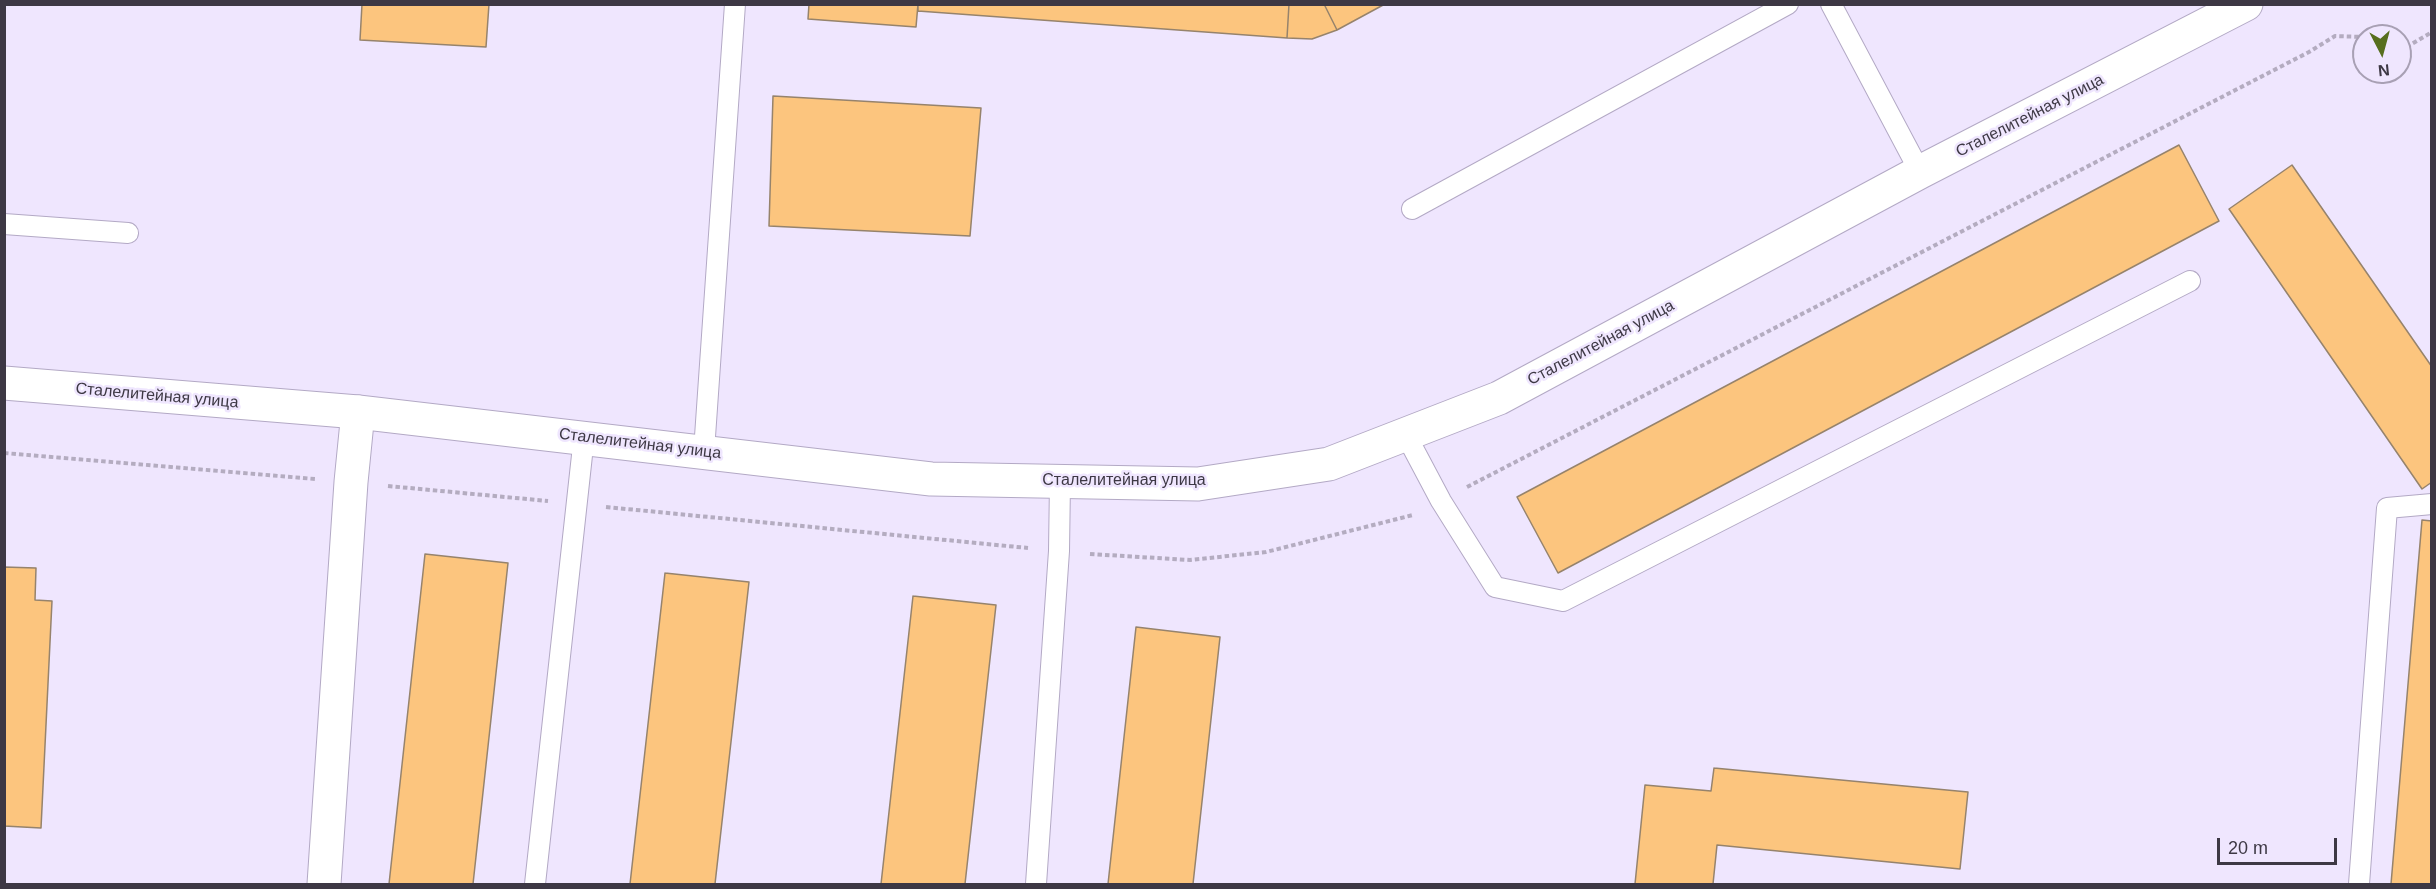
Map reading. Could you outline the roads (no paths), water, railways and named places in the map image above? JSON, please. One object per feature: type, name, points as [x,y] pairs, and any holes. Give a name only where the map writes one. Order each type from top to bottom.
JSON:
[{"type":"street","name":"Сталелитейная улица","points":[[4,383],[358,412],[931,479],[1198,484],[1329,464],[1499,398],[1920,172],[2246,4]]},
{"type":"street","points":[[324,885],[351,482],[358,412]]},
{"type":"lane","points":[[704,451],[735,4]]},
{"type":"lane","points":[[1412,209],[1788,4]]},
{"type":"lane","points":[[1831,4],[1920,172]]},
{"type":"lane","points":[[4,224],[128,233]]},
{"type":"lane","points":[[1406,435],[1441,501],[1495,587],[1563,601],[2190,280]]},
{"type":"lane","points":[[535,885],[584,437]]},
{"type":"lane","points":[[1036,885],[1059,551],[1060,482]]},
{"type":"lane","points":[[2359,885],[2387,508],[2432,504]]}]
